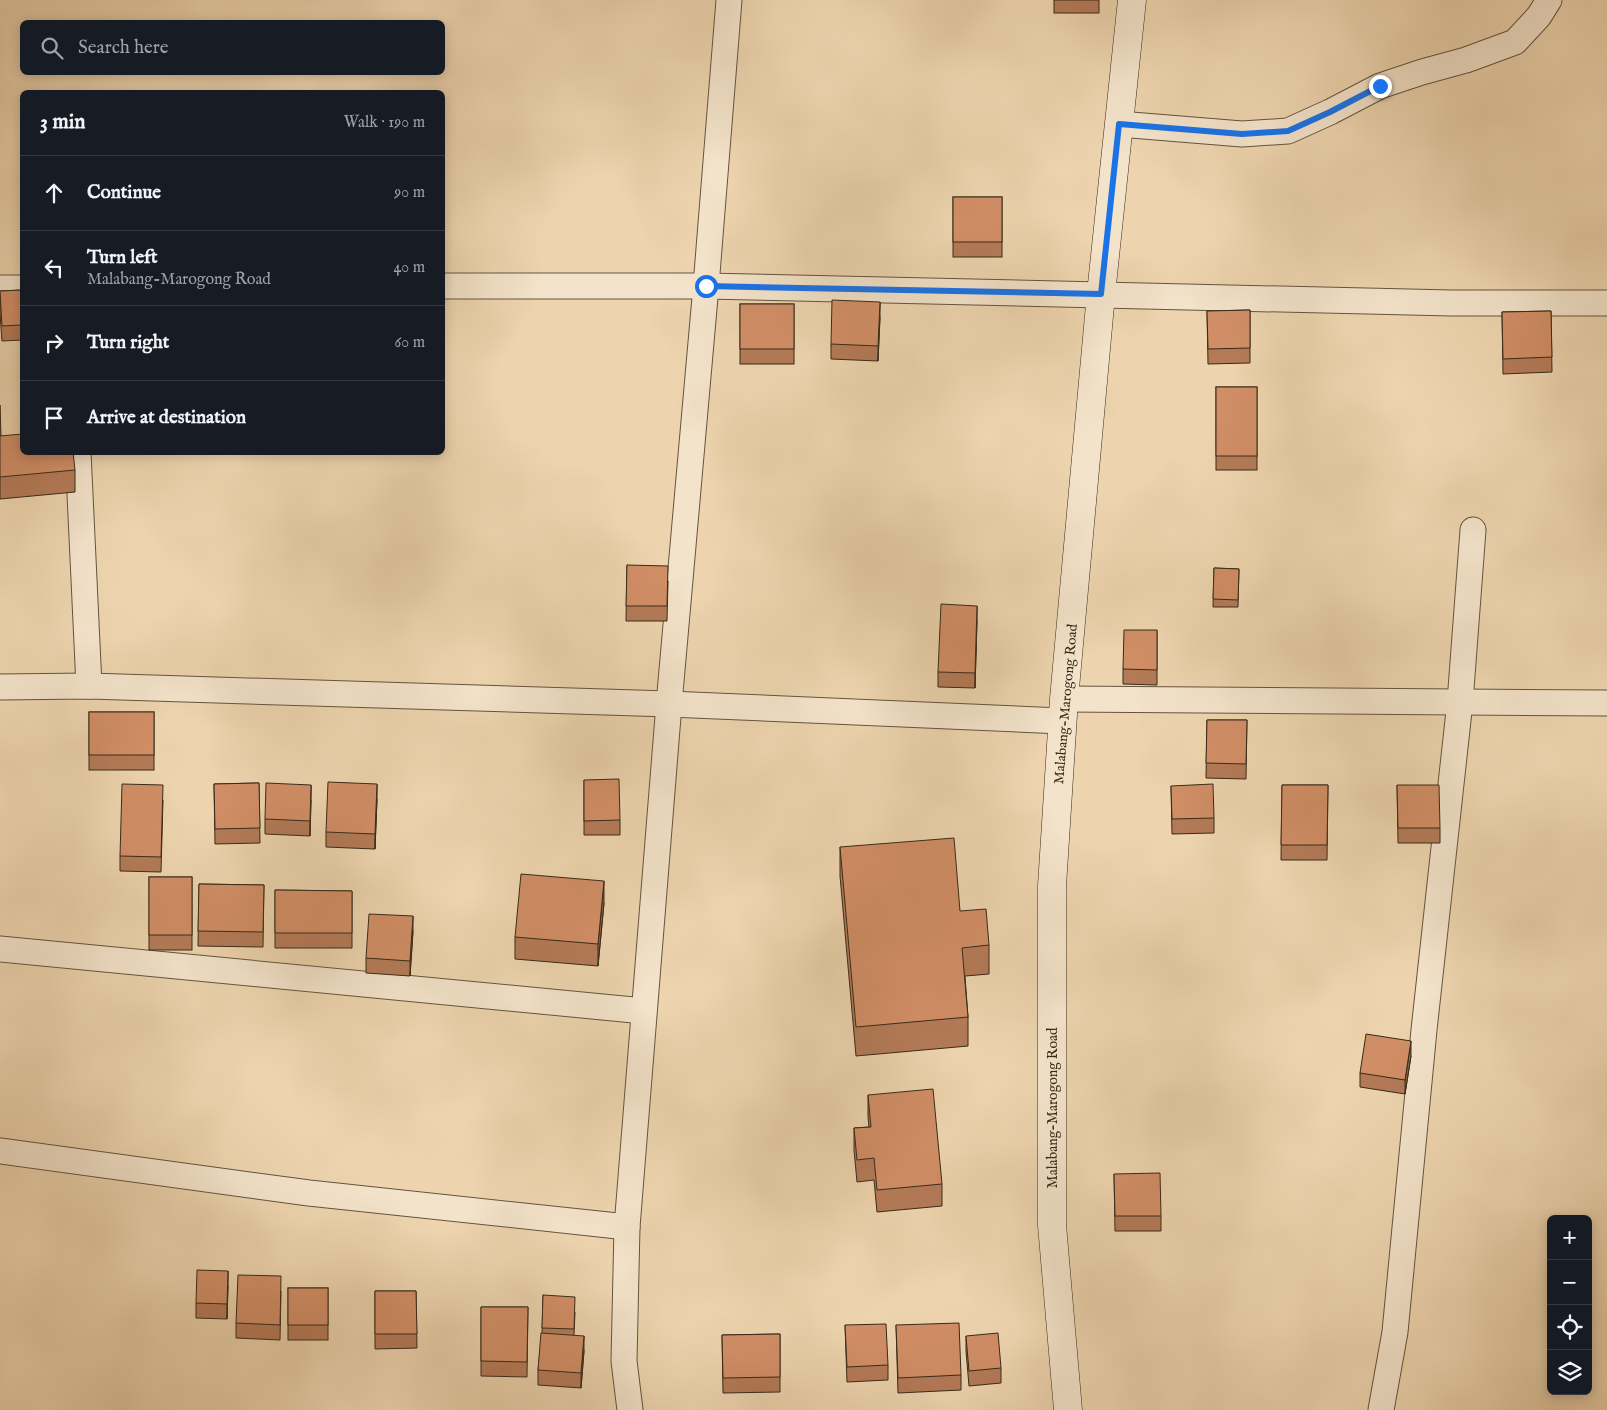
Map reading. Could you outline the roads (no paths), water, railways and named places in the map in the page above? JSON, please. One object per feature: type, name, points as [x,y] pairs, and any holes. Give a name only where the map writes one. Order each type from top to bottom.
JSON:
[{"type":"main road","name":"Malabang-Marogong Road","points":[[1068,1410],[1052,1225],[1052,886],[1063,710],[1101,294],[1132,0]]},
{"type":"street","points":[[630,1410],[624,1361],[627,1227],[669,704],[706,286],[728,0]]},
{"type":"street","points":[[1119,124],[1242,134],[1288,131],[1380,86],[1466,60],[1515,42],[1539,16],[1549,0]]},
{"type":"street","points":[[445,286],[706,286],[1452,303],[1607,303]]},
{"type":"street","points":[[0,288],[20,288]]},
{"type":"street","points":[[78,455],[89,686]]},
{"type":"street","points":[[1382,1410],[1395,1332],[1424,1030],[1460,702],[1474,530]]},
{"type":"street","points":[[0,687],[89,686],[669,704],[1063,710],[1460,702],[1607,704]]},
{"type":"street","points":[[0,949],[644,1011]]},
{"type":"street","points":[[0,1151],[310,1193],[627,1227]]}]
